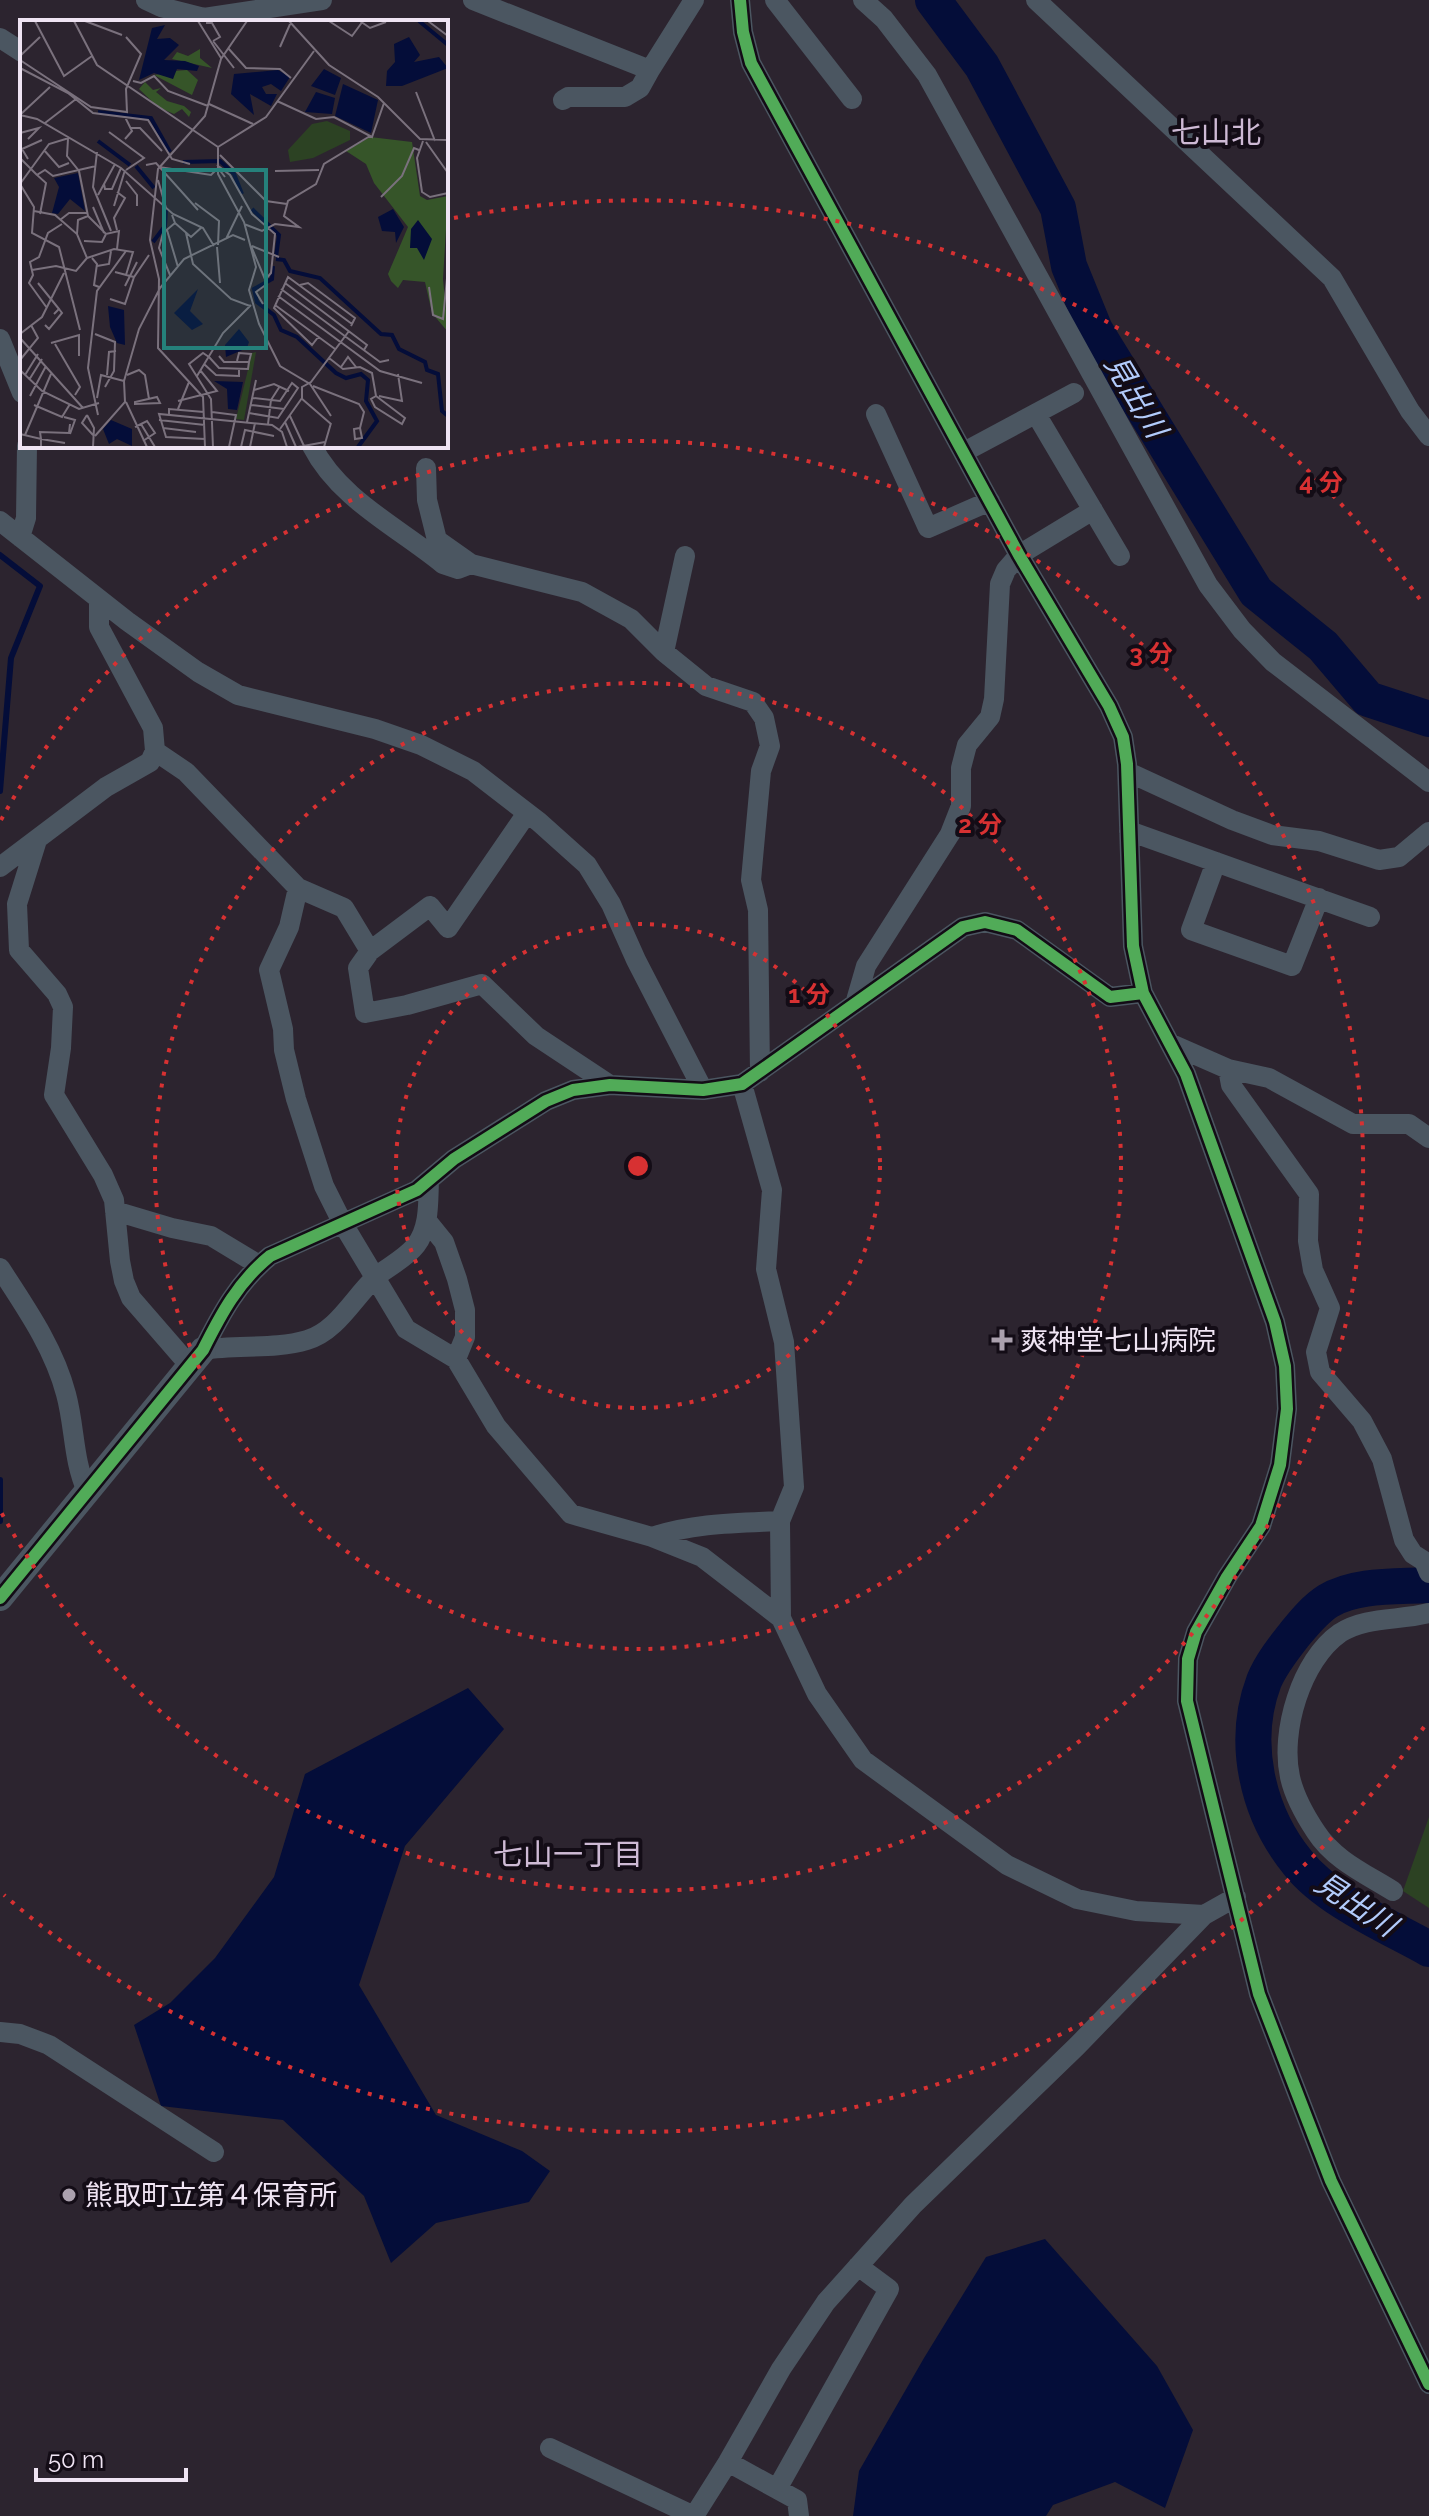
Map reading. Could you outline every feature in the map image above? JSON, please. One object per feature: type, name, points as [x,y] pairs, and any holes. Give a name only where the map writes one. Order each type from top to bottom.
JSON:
[{"type":"street","points":[[146,0],[204,18],[322,0]]},
{"type":"street","points":[[473,0],[650,70]]},
{"type":"street","points":[[563,100],[568,97],[625,97],[640,88],[694,0]]},
{"type":"street","points":[[740,0],[743,32],[751,63],[1019,555],[1109,706],[1123,737],[1128,772],[1133,946],[1143,993],[1186,1074],[1270,1307],[1285,1366],[1287,1409],[1280,1465],[1261,1526],[1196,1632],[1188,1659],[1187,1701],[1259,1994],[1331,2181],[1429,2384]]},
{"type":"street","points":[[775,0],[852,99]]},
{"type":"street","points":[[863,0],[884,19],[927,75],[1208,585],[1242,630],[1273,662],[1429,782]]},
{"type":"street","points":[[1036,0],[1332,278],[1410,411],[1429,436]]},
{"type":"street","points":[[0,38],[20,51]]},
{"type":"street","points":[[0,339],[20,388]]},
{"type":"street","points":[[964,452],[1074,393]]},
{"type":"street","points":[[876,414],[928,528],[990,501]]},
{"type":"street","points":[[1036,414],[1120,556]]},
{"type":"street","points":[[20,537],[26,518],[27,448]]},
{"type":"street","points":[[313,448],[323,467],[359,502],[443,564],[458,569],[471,564]]},
{"type":"street","points":[[426,468],[427,500],[437,540],[471,564],[582,592],[631,619],[664,652],[706,686],[753,702],[764,718],[770,746],[761,771],[751,880],[758,910],[760,1072]]},
{"type":"street","points":[[855,1004],[866,966],[950,834],[961,806],[961,768],[967,745],[990,717],[994,699],[1000,584],[1006,570],[1019,555],[1093,510]]},
{"type":"street","points":[[0,521],[198,672],[238,695],[375,729],[421,745],[473,771],[527,813],[587,865],[611,904],[636,960],[703,1090]]},
{"type":"street","points":[[664,652],[685,556]]},
{"type":"street","points":[[0,867],[106,787],[150,762],[155,751],[153,728],[99,627],[99,599]]},
{"type":"street","points":[[155,751],[186,772],[298,888],[344,908],[370,951]]},
{"type":"street","points":[[1128,772],[1272,835],[1319,841],[1379,860],[1399,857],[1429,832]]},
{"type":"street","points":[[527,813],[448,928],[430,906],[370,951],[358,968],[365,1013],[482,984],[536,1036],[610,1085]]},
{"type":"street","points":[[1129,831],[1370,917]]},
{"type":"street","points":[[37,840],[17,904],[19,950],[57,994],[63,1007],[54,1095],[103,1175],[114,1200],[120,1261],[131,1298],[197,1358]]},
{"type":"street","points":[[1216,862],[1191,930],[1292,966],[1319,898]]},
{"type":"street","points":[[298,888],[289,927],[269,970],[283,1029],[284,1050],[324,1186],[343,1224],[406,1329],[456,1359],[496,1426],[571,1514],[652,1537],[702,1557],[781,1618]]},
{"type":"street","points":[[4,1593],[197,1358],[224,1307],[259,1265],[270,1256],[417,1190],[454,1159],[546,1101],[573,1090],[610,1085],[703,1090],[742,1084],[963,927],[985,922],[1017,930],[1110,997],[1143,993]]},
{"type":"street","points":[[1171,1044],[1228,1069],[1269,1078],[1353,1124],[1409,1124],[1429,1138]]},
{"type":"street","points":[[1228,1069],[1231,1085],[1309,1194],[1308,1241],[1313,1270],[1330,1308],[1316,1352],[1320,1372],[1362,1421],[1382,1459],[1404,1540],[1413,1554],[1427,1564]]},
{"type":"street","points":[[742,1084],[772,1190],[766,1269],[784,1342],[794,1487],[780,1521],[781,1618],[817,1694],[863,1760],[1007,1865],[1077,1899],[1136,1911],[1204,1915]]},
{"type":"street","points":[[197,1358],[240,1346],[285,1345],[309,1340],[328,1329],[375,1278],[416,1245],[427,1221],[429,1180]]},
{"type":"street","points":[[115,1211],[211,1236],[259,1265]]},
{"type":"street","points":[[427,1221],[444,1242],[465,1310],[465,1337],[456,1359]]},
{"type":"street","points":[[0,1268],[51,1351],[66,1395],[80,1475],[87,1491]]},
{"type":"street","points":[[1285,1366],[1318,1361]]},
{"type":"street","points":[[652,1537],[713,1524],[780,1521]]},
{"type":"street","points":[[1393,1891],[1341,1859],[1317,1834],[1290,1777],[1289,1725],[1307,1673],[1327,1644],[1342,1632],[1364,1623],[1429,1613]]},
{"type":"street","points":[[550,2448],[694,2516],[781,2369],[826,2302],[913,2205],[1077,2046],[1204,1915],[1236,1897]]},
{"type":"street","points":[[0,2032],[20,2034],[49,2045],[214,2152]]},
{"type":"street","points":[[777,2489],[889,2289],[858,2266]]},
{"type":"street","points":[[728,2462],[797,2500],[799,2516]]},
{"type":"green space","points":[[1429,1817],[1429,1908],[1403,1891]]},
{"type":"shaded area","points":[[468,1688],[504,1729],[405,1846],[359,1985],[436,2115],[522,2151],[550,2171],[529,2202],[436,2223],[391,2263],[364,2196],[283,2120],[161,2106],[134,2025],[170,2003],[215,1958],[274,1877],[305,1774]]},
{"type":"shaded area","points":[[1045,2239],[1157,2366],[1193,2430],[1165,2508],[1115,2482],[1053,2505],[1046,2516],[853,2516],[859,2471],[986,2257]]},
{"type":"waterway","name":"見出川","points":[[933,0],[982,66],[1058,208],[1069,266],[1095,330],[1256,592],[1323,646],[1368,699],[1429,719]]},
{"type":"waterway","points":[[0,555],[40,586],[11,658],[0,791]]},
{"type":"waterway","points":[[0,1480],[0,1521]]},
{"type":"waterway","name":"見出川","points":[[1429,1585],[1377,1587],[1328,1601],[1302,1626],[1270,1669],[1257,1704],[1254,1728],[1254,1752],[1263,1800],[1272,1822],[1298,1863],[1341,1900],[1429,1949]]},
{"type":"cycle path","points":[[740,0],[743,32],[751,63],[1019,555],[1109,706],[1123,737],[1127,764],[1133,946],[1143,993],[1186,1074],[1275,1322],[1285,1366],[1287,1409],[1280,1465],[1261,1526],[1196,1632],[1188,1659],[1187,1701],[1259,1994],[1331,2181],[1429,2384]]},
{"type":"cycle path","points":[[0,1598],[203,1350],[231,1299],[259,1266],[270,1256],[417,1190],[454,1159],[546,1101],[573,1090],[610,1085],[703,1090],[742,1084],[963,927],[985,922],[1017,930],[1110,997],[1143,993]]},
{"type":"place","name":"爽神堂七山病院","points":[[1002,1340]]},
{"type":"place","name":"熊取町立第４保育所","points":[[69,2195]]},
{"type":"district","name":"七山北","points":[[1216,132]]},
{"type":"district","name":"七山一丁目","points":[[568,1854]]}]
